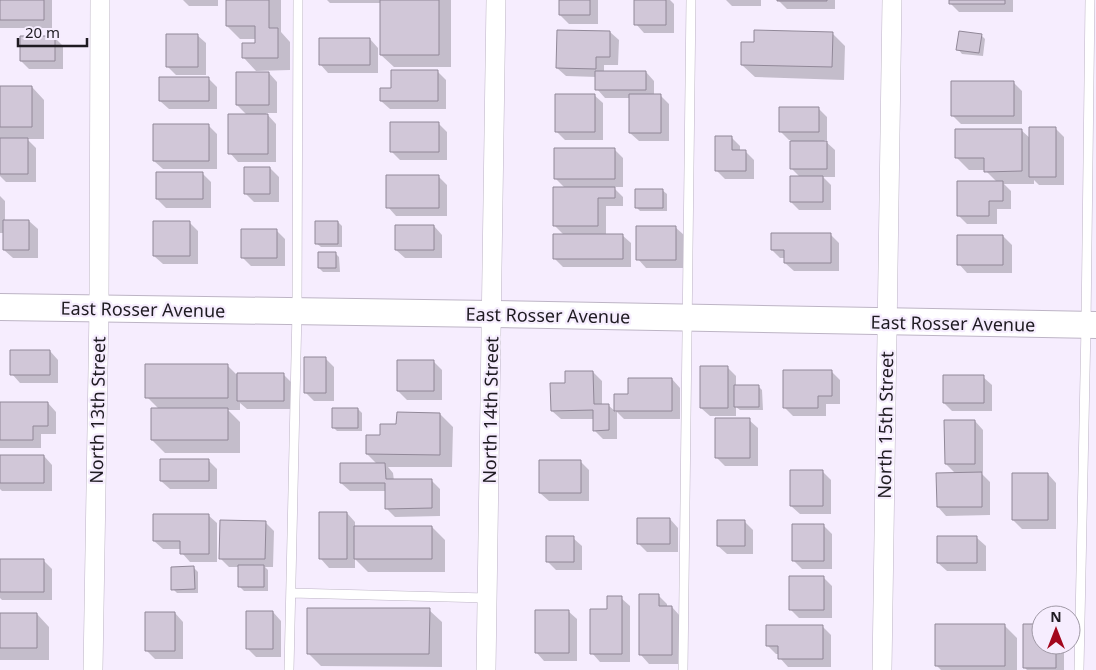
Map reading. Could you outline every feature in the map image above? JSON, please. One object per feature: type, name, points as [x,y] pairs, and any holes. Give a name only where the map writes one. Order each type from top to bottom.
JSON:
[{"type":"street","name":"North 13th Street","points":[[93,670],[99,308],[100,0]]},
{"type":"street","name":"North 14th Street","points":[[486,670],[496,0]]},
{"type":"street","name":"North 15th Street","points":[[882,670],[892,0]]},
{"type":"street","name":"East Rosser Avenue","points":[[0,307],[1091,325]]},
{"type":"lane","points":[[289,670],[297,311],[298,0]]},
{"type":"lane","points":[[682,670],[690,0]]},
{"type":"lane","points":[[1079,670],[1091,325],[1090,0]]},
{"type":"lane","points":[[291,593],[487,598]]},
{"type":"building","points":[[0,0],[44,0],[44,20],[0,20]]},
{"type":"building","points":[[226,0],[269,0],[269,28],[278,28],[278,58],[242,58],[242,43],[255,43],[255,26],[226,26]]},
{"type":"building","points":[[380,0],[439,0],[439,55],[380,55]]},
{"type":"building","points":[[559,0],[590,0],[590,15],[559,15]]},
{"type":"building","points":[[634,0],[666,0],[666,25],[634,25]]},
{"type":"building","points":[[827,0],[827,1],[777,1]]},
{"type":"building","points":[[949,0],[1005,0],[1005,4],[949,4]]},
{"type":"building","points":[[557,30],[610,31],[610,57],[596,57],[596,69],[556,68]]},
{"type":"building","points":[[754,30],[833,32],[832,67],[741,65],[741,42],[754,42]]},
{"type":"building","points":[[959,31],[982,34],[979,53],[956,50]]},
{"type":"building","points":[[166,34],[198,34],[198,67],[166,67]]},
{"type":"building","points":[[20,36],[55,36],[55,61],[20,61]]},
{"type":"building","points":[[319,38],[370,38],[370,65],[319,65]]},
{"type":"building","points":[[391,70],[438,70],[438,101],[380,101],[380,88],[391,88]]},
{"type":"building","points":[[595,71],[646,71],[646,90],[595,90]]},
{"type":"building","points":[[236,72],[269,72],[269,105],[236,105]]},
{"type":"building","points":[[159,77],[209,77],[209,101],[159,101]]},
{"type":"building","points":[[951,81],[1014,81],[1014,116],[951,116]]},
{"type":"building","points":[[0,86],[32,86],[32,127],[0,127]]},
{"type":"building","points":[[555,94],[595,94],[595,132],[555,132]]},
{"type":"building","points":[[629,94],[661,94],[661,133],[629,133]]},
{"type":"building","points":[[779,107],[819,107],[819,132],[779,132]]},
{"type":"building","points":[[228,114],[268,114],[268,154],[228,154]]},
{"type":"building","points":[[390,122],[439,122],[439,152],[390,152]]},
{"type":"building","points":[[153,124],[209,124],[209,161],[153,161]]},
{"type":"building","points":[[1029,127],[1056,127],[1056,177],[1029,177]]},
{"type":"building","points":[[955,129],[1022,129],[1022,171],[984,172],[984,158],[955,158]]},
{"type":"building","points":[[715,136],[732,136],[732,150],[746,150],[746,171],[715,171]]},
{"type":"building","points":[[0,138],[28,138],[28,174],[0,174]]},
{"type":"building","points":[[790,141],[827,141],[827,169],[790,169]]},
{"type":"building","points":[[554,148],[615,148],[615,179],[554,179]]},
{"type":"building","points":[[244,167],[270,167],[270,194],[244,194]]},
{"type":"building","points":[[156,172],[203,172],[203,199],[156,199]]},
{"type":"building","points":[[386,175],[439,175],[439,208],[386,208]]},
{"type":"building","points":[[790,176],[823,176],[823,202],[790,202]]},
{"type":"building","points":[[957,181],[1003,181],[1003,201],[989,201],[989,216],[957,216]]},
{"type":"building","points":[[553,187],[615,187],[615,198],[598,198],[598,226],[553,226]]},
{"type":"building","points":[[635,189],[663,189],[663,208],[635,208]]},
{"type":"building","points":[[3,220],[29,220],[29,250],[3,250]]},
{"type":"building","points":[[153,221],[190,221],[190,256],[153,256]]},
{"type":"building","points":[[315,221],[338,221],[338,244],[315,244]]},
{"type":"building","points":[[395,225],[434,225],[434,250],[395,250]]},
{"type":"building","points":[[636,226],[676,226],[676,260],[636,260]]},
{"type":"building","points":[[241,229],[277,229],[277,258],[241,258]]},
{"type":"building","points":[[771,233],[831,233],[831,263],[784,263],[784,250],[771,250]]},
{"type":"building","points":[[553,234],[623,234],[623,259],[553,259]]},
{"type":"building","points":[[957,235],[1003,235],[1003,265],[957,265]]},
{"type":"building","points":[[318,252],[336,252],[336,268],[318,268]]},
{"type":"building","points":[[10,350],[50,350],[50,375],[10,375]]},
{"type":"building","points":[[304,357],[326,357],[326,393],[304,393]]},
{"type":"building","points":[[397,360],[434,360],[434,391],[397,391]]},
{"type":"building","points":[[145,364],[228,364],[228,398],[145,398]]},
{"type":"building","points":[[700,366],[728,366],[728,408],[700,408]]},
{"type":"building","points":[[783,370],[832,370],[832,396],[818,396],[818,408],[783,408]]},
{"type":"building","points":[[565,371],[593,371],[594,404],[609,404],[609,430],[593,431],[593,410],[551,411],[550,383],[565,383]]},
{"type":"building","points":[[237,373],[284,373],[284,401],[237,401]]},
{"type":"building","points":[[943,375],[984,375],[984,403],[943,403]]},
{"type":"building","points":[[628,378],[672,378],[672,411],[614,411],[614,394],[628,394]]},
{"type":"building","points":[[734,385],[759,385],[759,407],[734,407]]},
{"type":"building","points":[[0,402],[48,402],[48,426],[33,426],[33,440],[0,440]]},
{"type":"building","points":[[151,408],[228,408],[228,440],[151,440]]},
{"type":"building","points":[[332,408],[358,408],[358,428],[332,428]]},
{"type":"building","points":[[397,412],[440,413],[440,455],[366,454],[366,435],[380,435],[380,424],[396,424]]},
{"type":"building","points":[[715,418],[750,418],[750,458],[715,458]]},
{"type":"building","points":[[944,420],[975,420],[975,464],[945,464]]},
{"type":"building","points":[[0,455],[44,455],[44,483],[0,483]]},
{"type":"building","points":[[160,459],[209,459],[209,481],[160,481]]},
{"type":"building","points":[[539,460],[581,460],[581,493],[539,493]]},
{"type":"building","points":[[340,463],[385,463],[386,479],[432,479],[432,508],[385,509],[385,483],[340,483]]},
{"type":"building","points":[[790,470],[823,470],[823,506],[790,506]]},
{"type":"building","points":[[982,472],[982,507],[937,507],[936,473]]},
{"type":"building","points":[[1012,473],[1048,473],[1048,520],[1012,520]]},
{"type":"building","points":[[319,512],[347,512],[347,559],[319,559]]},
{"type":"building","points":[[153,514],[209,514],[209,554],[180,554],[180,541],[153,541]]},
{"type":"building","points":[[637,518],[670,518],[670,544],[637,544]]},
{"type":"building","points":[[220,520],[266,521],[265,559],[219,559]]},
{"type":"building","points":[[717,520],[745,520],[745,546],[717,546]]},
{"type":"building","points":[[792,524],[824,524],[824,561],[792,561]]},
{"type":"building","points":[[354,526],[432,526],[432,559],[354,559]]},
{"type":"building","points":[[546,536],[574,536],[574,562],[546,562]]},
{"type":"building","points":[[937,536],[977,536],[977,563],[937,563]]},
{"type":"building","points":[[0,559],[44,559],[44,592],[0,592]]},
{"type":"building","points":[[238,565],[264,565],[264,587],[238,587]]},
{"type":"building","points":[[194,566],[195,589],[171,590],[171,567]]},
{"type":"building","points":[[789,576],[824,576],[824,610],[789,610]]},
{"type":"building","points":[[639,594],[659,594],[659,606],[672,606],[672,655],[639,655]]},
{"type":"building","points":[[607,596],[622,596],[622,654],[590,654],[590,609],[607,609]]},
{"type":"building","points":[[307,608],[430,608],[429,654],[307,654]]},
{"type":"building","points":[[535,610],[569,610],[569,653],[535,653]]},
{"type":"building","points":[[246,611],[273,611],[273,649],[246,649]]},
{"type":"building","points":[[145,612],[175,612],[175,651],[145,651]]},
{"type":"building","points":[[0,613],[37,613],[37,648],[0,648]]},
{"type":"building","points":[[935,624],[1005,624],[1005,666],[935,666]]},
{"type":"building","points":[[1023,624],[1031,624],[1031,655],[1056,655],[1056,668],[1023,668]]},
{"type":"building","points":[[766,625],[823,625],[823,659],[778,659],[778,646],[766,646]]}]
